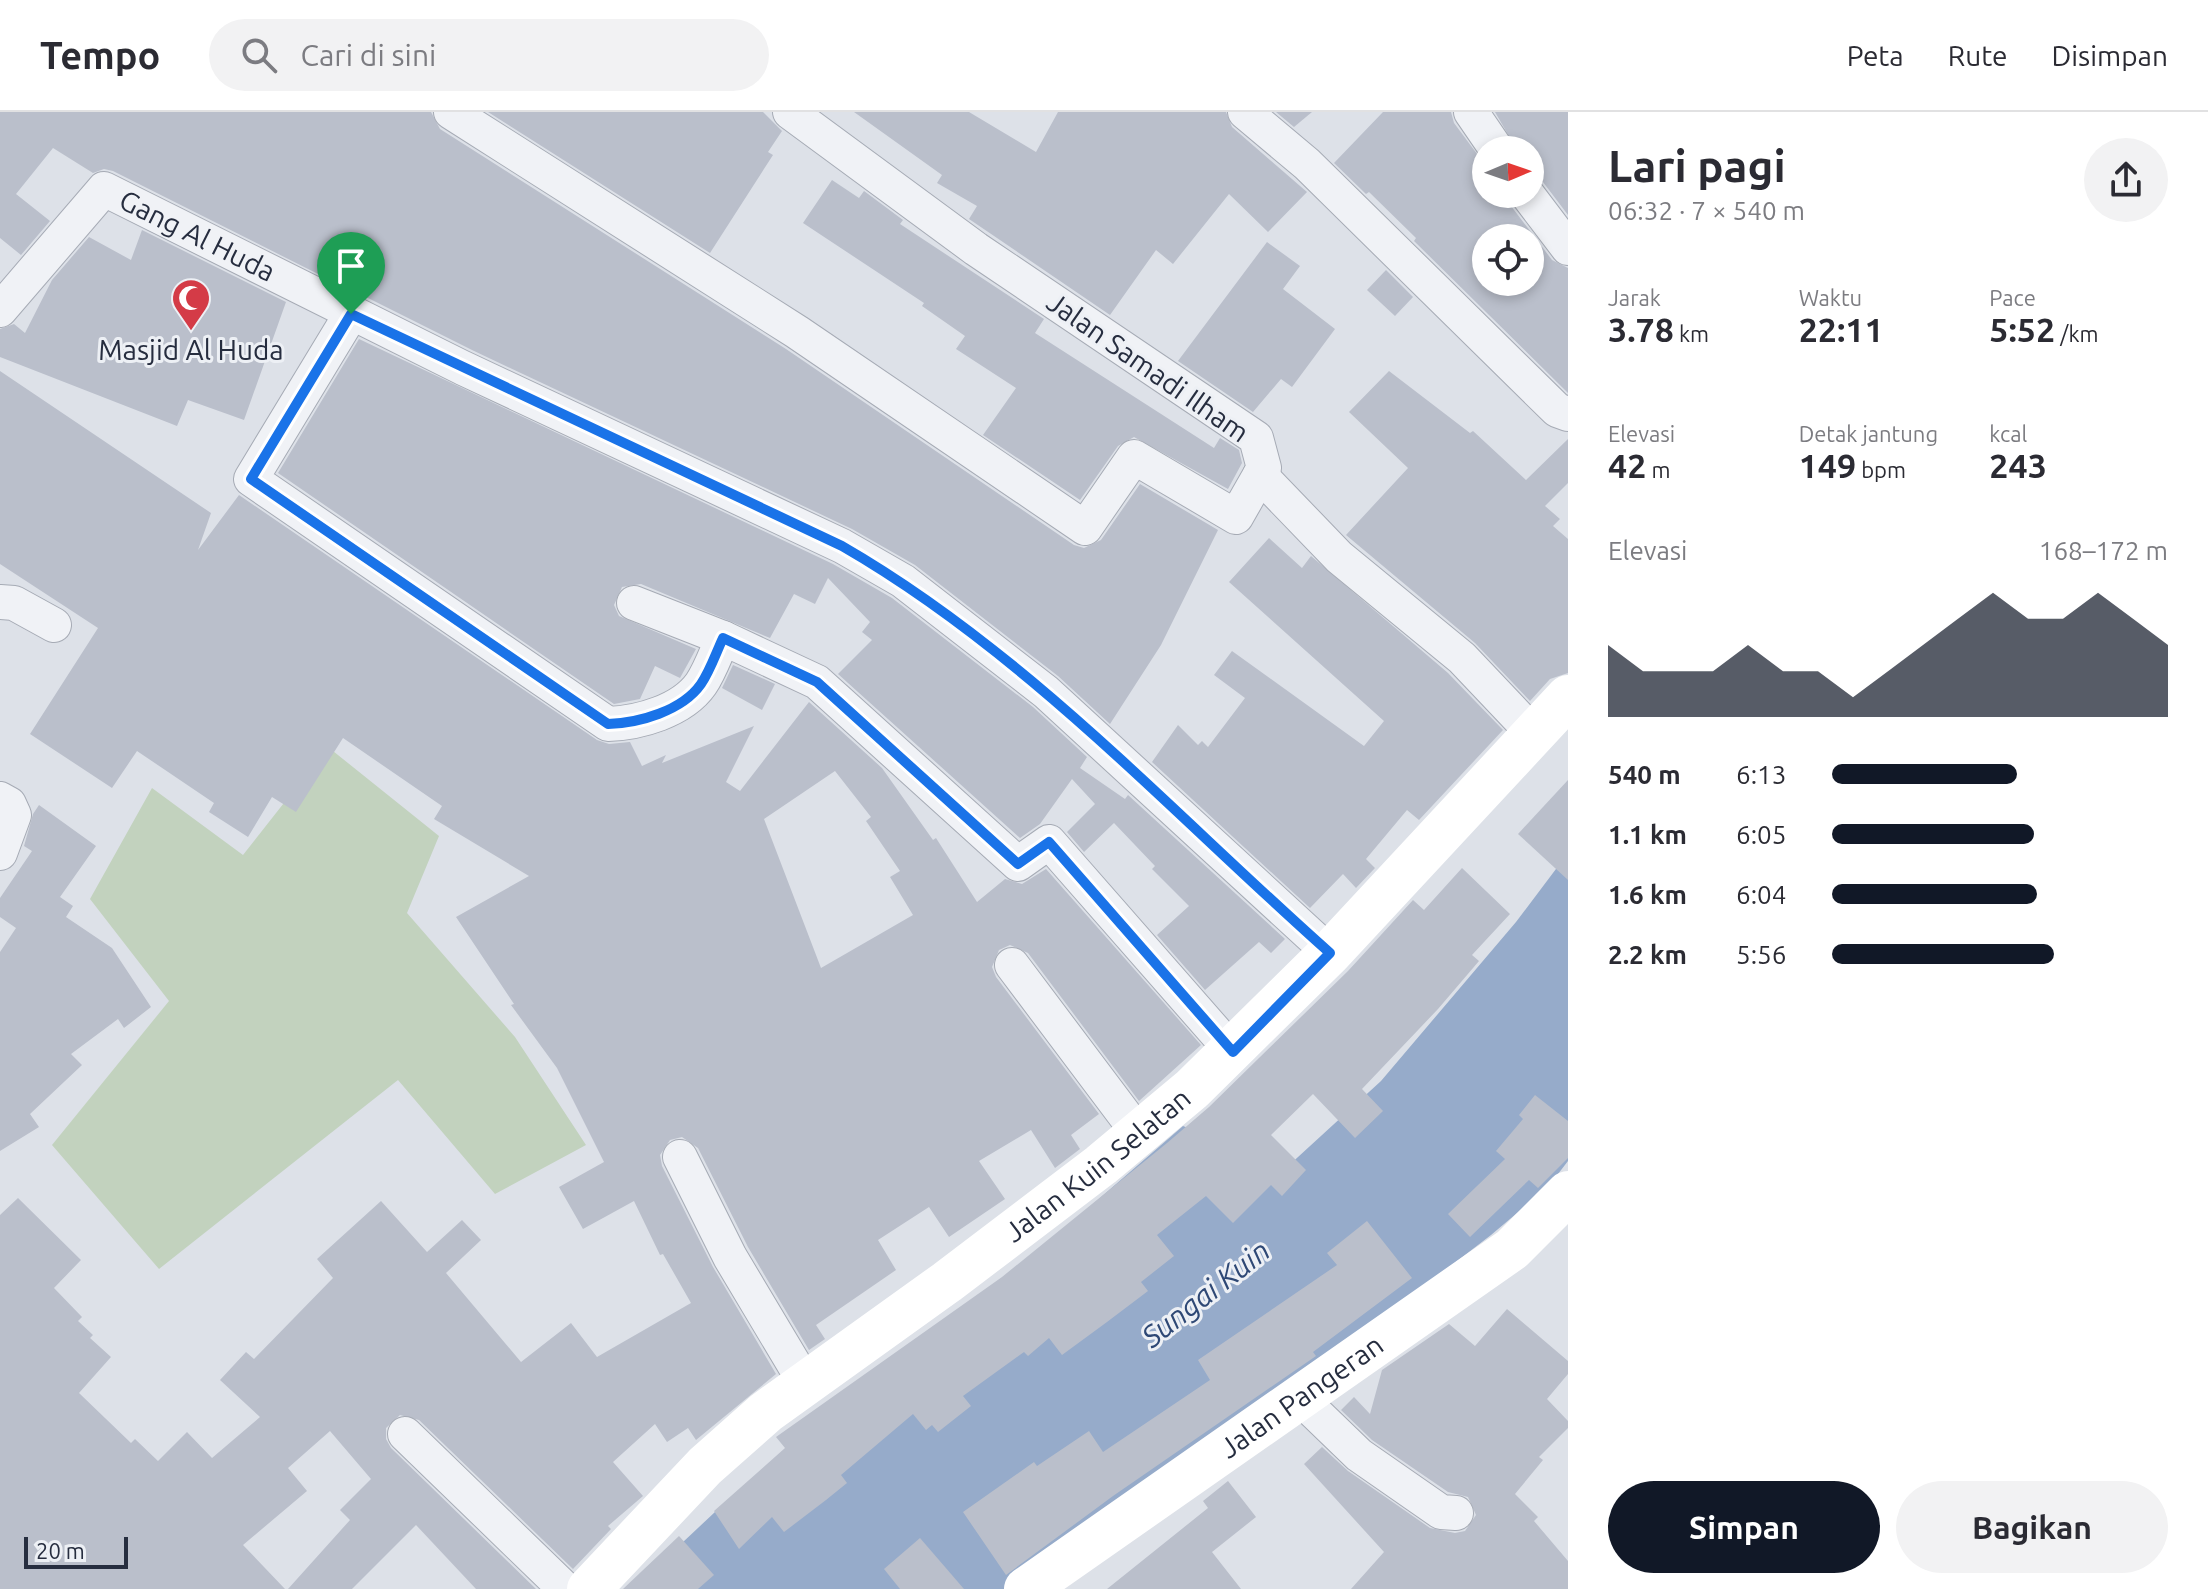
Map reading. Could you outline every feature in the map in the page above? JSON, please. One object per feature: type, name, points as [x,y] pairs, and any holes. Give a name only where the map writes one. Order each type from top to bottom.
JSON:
[{"type":"street","name":"Jalan Samadi Ilham","points":[[464,116],[797,332],[1085,528],[1134,457],[1236,517],[1264,468],[1256,438],[976,249],[790,112]]},
{"type":"street","points":[[1245,112],[1307,164],[1557,410],[1568,414]]},
{"type":"street","points":[[1471,112],[1487,136]]},
{"type":"street","name":"Gang Al Huda","points":[[0,310],[104,189],[351,314],[842,546],[903,581],[1046,692],[1330,953]]},
{"type":"street","points":[[1538,208],[1568,248]]},
{"type":"street","points":[[351,314],[251,479],[608,724],[631,724],[679,702],[700,686],[723,638]]},
{"type":"street","points":[[1260,475],[1339,557],[1462,658],[1535,735]]},
{"type":"street","points":[[0,602],[14,603],[54,625]]},
{"type":"street","points":[[634,603],[723,638],[817,682],[1018,864],[1049,842],[1233,1052]]},
{"type":"street","name":"Jalan Kuin Selatan","points":[[589,1589],[705,1466],[766,1412],[807,1386],[1139,1134],[1233,1052],[1330,953],[1568,697]]},
{"type":"street","points":[[0,799],[9,804],[14,815],[0,853]]},
{"type":"street","points":[[1012,965],[1139,1134]]},
{"type":"street","points":[[680,1157],[730,1257],[807,1386]]},
{"type":"street","name":"Jalan Pangeran","points":[[1026,1589],[1512,1249],[1568,1193]]},
{"type":"street","points":[[1301,1399],[1359,1455],[1441,1512],[1456,1513]]},
{"type":"street","points":[[405,1434],[565,1589]]},
{"type":"green space","points":[[328,747],[439,836],[407,913],[515,1037],[586,1145],[495,1194],[398,1080],[159,1269],[52,1145],[169,1001],[90,899],[152,788],[243,855]]},
{"type":"water","name":"Sungai Kuin","points":[[1568,853],[1568,1161],[1548,1187],[1491,1235],[1266,1408],[1006,1589],[633,1589],[715,1512],[1017,1270],[1183,1126],[1286,1168],[1381,1081],[1516,922]]},
{"type":"building","points":[[0,112],[431,112],[440,129],[786,349],[1074,545],[1084,548],[1101,540],[1140,484],[1218,530],[1161,645],[1110,724],[1058,676],[915,565],[852,529],[472,350],[364,296],[332,276],[330,280],[113,171],[104,169],[93,173],[53,148],[16,194],[50,221],[21,255],[0,238]]},
{"type":"building","points":[[488,112],[763,112],[782,131],[768,152],[773,155],[710,253]]},
{"type":"building","points":[[854,112],[969,112],[1036,152],[1058,112],[1226,112],[1232,127],[1307,192],[1268,232],[1229,194],[1173,264],[1156,250],[1110,315],[969,219],[977,206],[937,183],[942,175]]},
{"type":"building","points":[[1276,112],[1312,112],[1294,127]]},
{"type":"building","points":[[1383,112],[1451,112],[1454,123],[1472,147],[1472,208],[1513,208],[1525,224],[1472,224],[1472,296],[1544,296],[1544,249],[1552,260],[1568,268],[1568,393],[1414,241],[1416,238],[1369,192],[1366,194],[1334,163]]},
{"type":"building","points":[[1495,112],[1568,112],[1568,215],[1544,183],[1544,136],[1509,136]]},
{"type":"building","points":[[832,180],[859,198],[864,191],[903,220],[900,224],[1044,319],[1035,333],[1214,448],[1220,438],[1239,450],[1242,463],[1228,489],[1134,437],[1118,446],[1080,500],[983,435],[1016,388],[956,349],[965,336],[922,306],[924,303],[803,223]]},
{"type":"building","points":[[142,230],[286,302],[244,420],[188,400],[177,426],[0,357],[0,329],[14,324],[25,333],[52,280],[89,237],[131,260]]},
{"type":"building","points":[[1267,242],[1300,266],[1283,289],[1335,329],[1292,387],[1281,379],[1253,412],[1178,361]]},
{"type":"building","points":[[1386,270],[1413,297],[1395,316],[1367,290]]},
{"type":"building","points":[[359,339],[833,564],[892,598],[1033,707],[1087,757],[1080,768],[1125,799],[1128,795],[1285,939],[1271,953],[1259,942],[1205,990],[1157,935],[1189,906],[1152,869],[1155,866],[1114,823],[1084,852],[1067,832],[1095,804],[1072,779],[1040,824],[1020,838],[838,674],[872,640],[862,632],[870,622],[828,578],[815,604],[794,594],[770,638],[641,584],[622,587],[614,605],[619,616],[696,649],[680,678],[655,666],[640,699],[614,704],[278,473]]},
{"type":"building","points":[[0,371],[211,513],[198,550],[239,495],[597,740],[609,744],[630,742],[642,766],[666,755],[662,763],[754,726],[726,782],[740,791],[809,702],[882,768],[933,840],[936,838],[977,902],[1005,879],[1022,884],[1046,869],[1201,1045],[1139,1101],[1028,953],[1010,945],[999,950],[992,967],[996,977],[1099,1114],[1071,1135],[1080,1149],[1055,1168],[1031,1130],[979,1161],[1005,1199],[949,1237],[929,1207],[878,1240],[896,1270],[816,1325],[825,1339],[809,1350],[748,1247],[698,1148],[682,1137],[670,1140],[660,1155],[662,1166],[713,1267],[776,1374],[696,1440],[688,1428],[667,1442],[655,1424],[613,1462],[643,1496],[608,1526],[611,1529],[573,1569],[419,1420],[400,1415],[386,1428],[386,1439],[391,1448],[536,1589],[476,1589],[416,1525],[352,1589],[288,1589],[350,1520],[340,1510],[371,1479],[330,1431],[288,1468],[307,1491],[243,1545],[285,1589],[0,1589],[0,1215],[18,1198],[81,1260],[54,1288],[82,1317],[78,1321],[93,1335],[90,1338],[111,1357],[79,1393],[131,1443],[135,1439],[158,1461],[187,1432],[212,1458],[260,1417],[220,1380],[246,1352],[254,1359],[333,1278],[317,1259],[381,1201],[427,1252],[462,1220],[481,1240],[446,1273],[521,1362],[571,1323],[597,1357],[691,1303],[663,1254],[660,1255],[634,1201],[583,1229],[559,1187],[604,1162],[557,1068],[511,1005],[514,1004],[456,917],[529,876],[434,819],[442,806],[343,738],[296,812],[272,797],[248,837],[209,812],[214,803],[137,751],[112,788],[30,734],[98,628],[0,564]],"holes":[[[835,771],[871,817],[866,821],[900,871],[890,877],[913,915],[821,968],[764,819]]]},
{"type":"building","points":[[1389,371],[1470,433],[1473,431],[1526,480],[1568,439],[1568,483],[1545,506],[1560,519],[1553,526],[1568,539],[1568,673],[1550,679],[1530,701],[1475,643],[1346,535],[1408,468],[1349,412]]},
{"type":"building","points":[[1269,538],[1302,568],[1311,556],[1448,673],[1503,730],[1419,820],[1407,810],[1366,859],[1375,868],[1356,888],[1343,874],[1310,908],[1152,762],[1178,725],[1198,745],[1202,741],[1208,747],[1245,698],[1214,675],[1232,651],[1364,746],[1384,721],[1229,582]]},
{"type":"building","points":[[733,665],[775,684],[762,710],[722,688]]},
{"type":"building","points":[[1568,780],[1568,880],[1518,834]]},
{"type":"building","points":[[39,805],[96,846],[60,897],[73,906],[66,917],[112,948],[151,1007],[124,1028],[118,1019],[71,1054],[82,1065],[30,1114],[39,1127],[0,1151],[0,952],[16,928],[0,917],[0,898],[32,851],[24,846],[33,814]]},
{"type":"building","points":[[1462,868],[1510,914],[1472,955],[1479,961],[1362,1089],[1383,1111],[1355,1138],[1313,1094],[1271,1135],[1306,1170],[1282,1196],[1271,1185],[1233,1223],[1206,1196],[1157,1235],[1174,1256],[1141,1282],[1148,1291],[1107,1322],[1062,1355],[1049,1338],[1028,1356],[1024,1352],[963,1396],[971,1406],[938,1432],[932,1425],[926,1430],[913,1414],[841,1475],[847,1483],[826,1500],[784,1532],[772,1517],[739,1549],[714,1511],[785,1448],[776,1437],[1002,1277],[1167,1143],[1209,1107],[1348,971],[1413,900],[1424,910]]},
{"type":"building","points":[[1535,1095],[1568,1121],[1568,1158],[1538,1188],[1529,1180],[1470,1237],[1448,1214],[1505,1159],[1496,1151],[1523,1119],[1519,1115]]},
{"type":"building","points":[[1367,1221],[1412,1278],[1313,1352],[1316,1356],[1113,1496],[1006,1575],[963,1512],[1034,1462],[1037,1466],[1089,1431],[1103,1452],[1210,1380],[1198,1360],[1337,1265],[1327,1253]]},
{"type":"building","points":[[1507,1309],[1568,1361],[1568,1374],[1547,1399],[1568,1421],[1568,1428],[1539,1457],[1543,1460],[1515,1494],[1538,1517],[1534,1521],[1568,1561],[1568,1589],[1351,1589],[1384,1552],[1304,1464],[1322,1447],[1348,1471],[1430,1528],[1455,1533],[1465,1531],[1476,1515],[1468,1497],[1448,1492],[1372,1440],[1341,1410],[1354,1397],[1370,1414],[1382,1370],[1449,1324],[1475,1346]]},
{"type":"building","points":[[1228,1481],[1256,1517],[1212,1552],[1241,1589],[1107,1589],[1208,1508],[1203,1501]]},
{"type":"building","points":[[679,1536],[714,1575],[698,1589],[623,1589]]},
{"type":"building","points":[[920,1538],[964,1589],[900,1589],[884,1569]]},
{"type":"place","name":"Masjid Al Huda","points":[[191,332]]},
{"type":"route","points":[[351,314],[842,546],[903,581],[1046,692],[1214,850],[1330,953],[1233,1052],[1049,842],[1018,864],[817,682],[723,638],[700,686],[679,702],[631,724],[608,724],[251,479],[351,314]]}]
